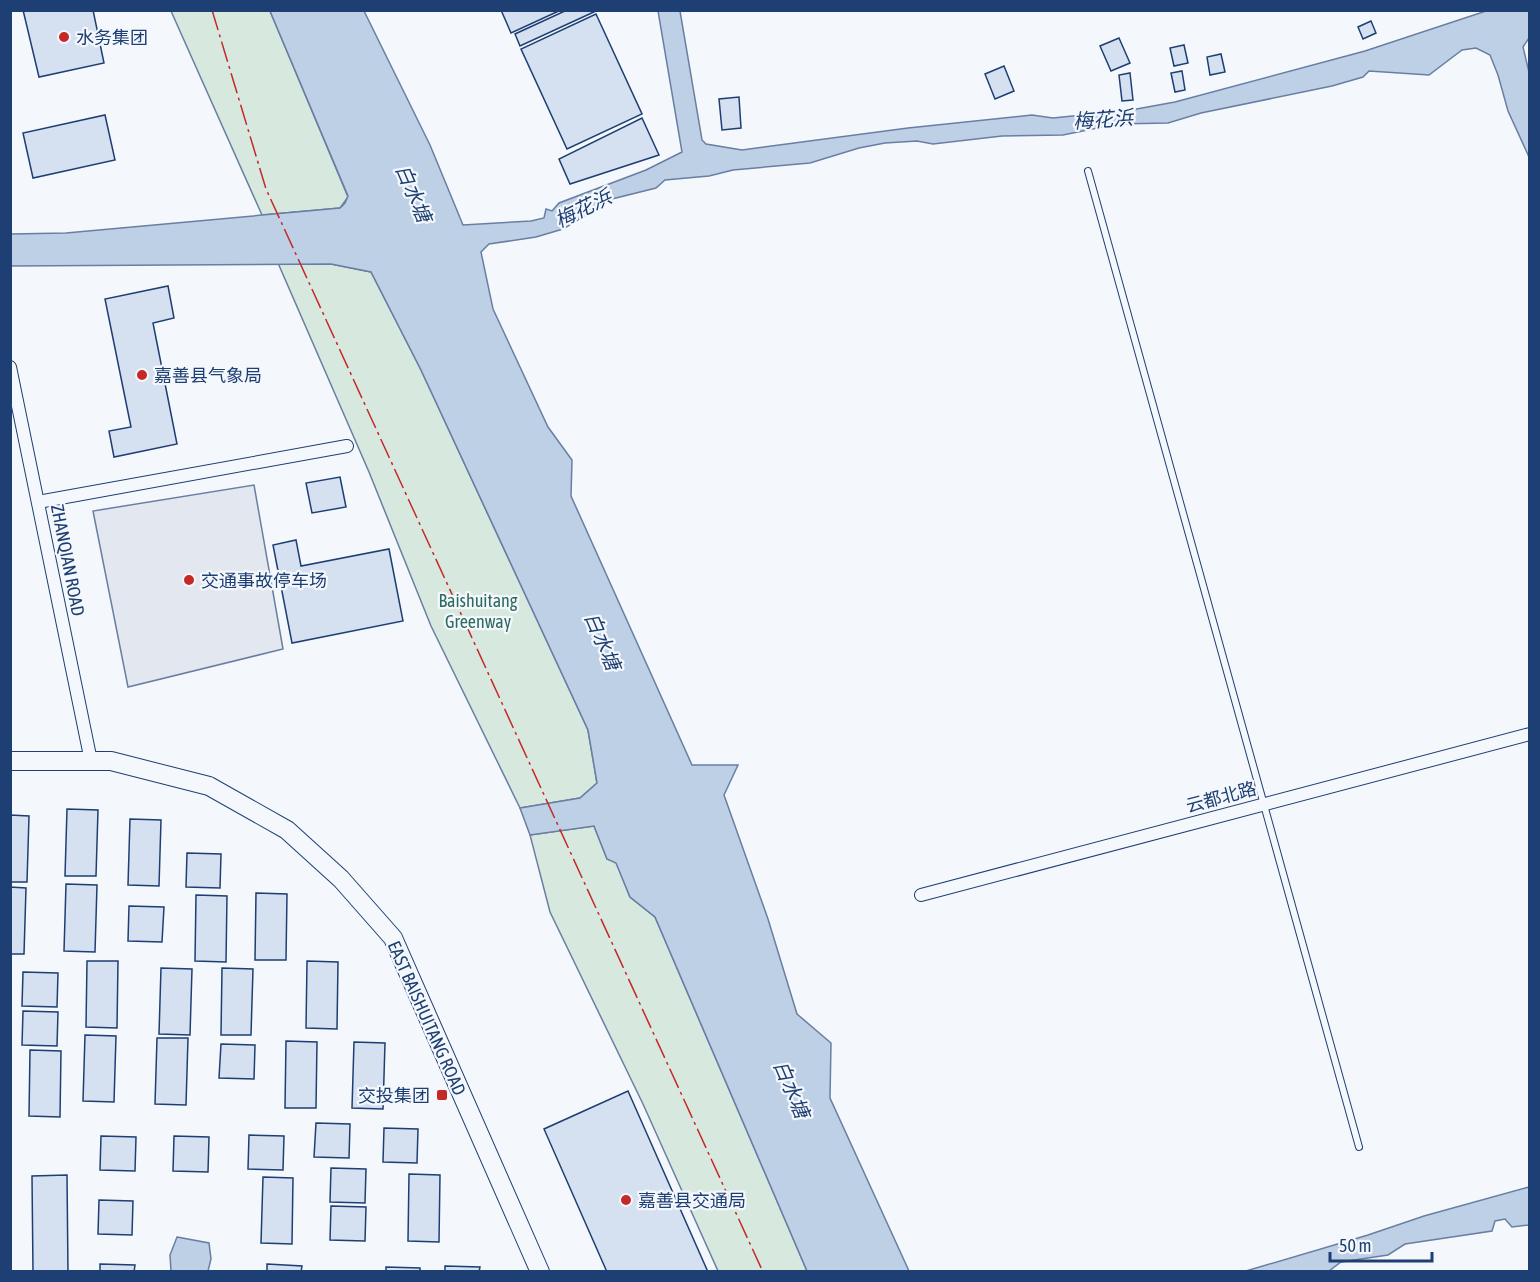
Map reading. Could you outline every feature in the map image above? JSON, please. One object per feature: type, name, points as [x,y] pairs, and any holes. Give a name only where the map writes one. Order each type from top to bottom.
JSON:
[{"type":"street","name":"ZHANQIAN ROAD","points":[[10,367],[91,761]]},
{"type":"street","points":[[38,502],[347,446]]},
{"type":"street","name":"云都北路","points":[[921,895],[1530,734]]},
{"type":"street","name":"EAST BAISHUITANG ROAD","points":[[10,761],[111,760],[209,786],[287,830],[341,879],[393,938],[540,1272]]},
{"type":"lane","points":[[1088,171],[1359,1147]]},
{"type":"green space","points":[[171,11],[270,11],[348,197],[340,208],[262,215]]},
{"type":"green space","name":"Baishuitang Greenway","points":[[278,263],[331,264],[371,272],[421,370],[588,730],[597,783],[580,798],[520,808],[431,626],[369,472]]},
{"type":"green space","points":[[594,826],[607,859],[616,862],[630,897],[655,917],[807,1271],[718,1271],[643,1104],[550,912],[530,835]]},
{"type":"shaded area","name":"交通事故停车场","points":[[254,485],[283,649],[128,687],[93,511]]},
{"type":"water","points":[[270,11],[364,11],[430,145],[463,225],[531,221],[544,218],[546,209],[552,211],[559,203],[646,170],[682,152],[658,11],[680,11],[702,140],[706,144],[742,150],[908,128],[1032,115],[1053,118],[1131,110],[1175,102],[1365,51],[1486,11],[1529,11],[1529,38],[1523,47],[1529,72],[1529,157],[1508,111],[1490,55],[1476,48],[1462,50],[1429,75],[1369,71],[1363,77],[1332,86],[1201,113],[1168,123],[1117,124],[1063,135],[1002,136],[933,144],[917,141],[885,143],[859,148],[810,163],[733,170],[709,176],[665,180],[656,188],[612,199],[563,229],[536,237],[489,244],[481,252],[493,309],[548,427],[572,460],[571,496],[692,765],[738,765],[724,795],[768,919],[797,1014],[831,1043],[830,1098],[909,1271],[807,1271],[655,917],[630,897],[616,863],[607,859],[594,826],[530,835],[520,808],[580,798],[597,783],[588,730],[421,370],[371,272],[331,264],[11,266],[11,234],[66,233],[340,208],[348,196]]},
{"type":"water","points":[[1529,1187],[1529,1225],[1512,1227],[1505,1219],[1495,1221],[1492,1231],[1405,1244],[1388,1255],[1341,1262],[1329,1271],[1246,1271],[1424,1216]]},
{"type":"water","points":[[177,1237],[209,1243],[211,1259],[208,1271],[171,1271],[170,1255]]},
{"type":"building","name":"水务集团","points":[[23,10],[93,10],[104,63],[39,77]]},
{"type":"building","points":[[501,10],[561,10],[511,33]]},
{"type":"building","points":[[567,10],[596,11],[520,46],[515,34]]},
{"type":"building","points":[[596,14],[642,114],[567,149],[521,49]]},
{"type":"building","points":[[1371,21],[1376,33],[1363,39],[1358,27]]},
{"type":"building","points":[[1119,38],[1130,63],[1111,71],[1100,46]]},
{"type":"building","points":[[1184,45],[1188,63],[1174,66],[1170,48]]},
{"type":"building","points":[[1221,54],[1225,72],[1210,75],[1207,57]]},
{"type":"building","points":[[1004,66],[1014,91],[995,99],[985,74]]},
{"type":"building","points":[[1182,71],[1185,90],[1175,92],[1171,73]]},
{"type":"building","points":[[1130,73],[1133,100],[1122,101],[1119,75]]},
{"type":"building","points":[[739,97],[741,128],[722,130],[719,99]]},
{"type":"building","points":[[105,115],[115,160],[33,178],[23,133]]},
{"type":"building","points":[[642,118],[659,155],[570,184],[559,159]]},
{"type":"building","name":"嘉善县气象局","points":[[168,286],[174,318],[153,323],[177,444],[114,457],[109,431],[131,427],[105,299]]},
{"type":"building","points":[[340,477],[346,507],[312,513],[306,483]]},
{"type":"building","points":[[296,540],[301,566],[389,549],[403,621],[292,643],[273,545]]},
{"type":"building","points":[[67,809],[98,810],[96,876],[65,876]]},
{"type":"building","points":[[10,815],[29,816],[27,882],[10,882]]},
{"type":"building","points":[[130,819],[161,820],[159,886],[128,885]]},
{"type":"building","points":[[187,853],[221,854],[220,888],[186,887]]},
{"type":"building","points":[[66,884],[97,885],[95,952],[64,951]]},
{"type":"building","points":[[10,887],[26,888],[24,954],[10,954]]},
{"type":"building","points":[[256,893],[287,894],[286,960],[255,960]]},
{"type":"building","points":[[196,895],[227,896],[226,962],[195,961]]},
{"type":"building","points":[[129,906],[164,907],[162,942],[128,941]]},
{"type":"building","points":[[87,961],[118,961],[117,1028],[86,1027]]},
{"type":"building","points":[[307,961],[338,962],[337,1029],[306,1028]]},
{"type":"building","points":[[161,968],[192,969],[190,1035],[159,1034]]},
{"type":"building","points":[[222,968],[253,969],[251,1035],[221,1035]]},
{"type":"building","points":[[23,972],[58,973],[57,1007],[22,1006]]},
{"type":"building","points":[[23,1011],[58,1012],[57,1046],[22,1045]]},
{"type":"building","points":[[85,1035],[116,1036],[114,1102],[83,1101]]},
{"type":"building","points":[[157,1038],[188,1038],[186,1105],[155,1104]]},
{"type":"building","points":[[286,1041],[317,1042],[316,1108],[285,1108]]},
{"type":"building","points":[[354,1042],[385,1043],[383,1109],[352,1108]]},
{"type":"building","points":[[221,1044],[255,1045],[254,1079],[219,1078]]},
{"type":"building","points":[[30,1050],[61,1051],[60,1117],[29,1116]]},
{"type":"building","name":"嘉善县交通局","points":[[628,1091],[708,1272],[607,1272],[544,1129]]},
{"type":"building","points":[[316,1123],[350,1124],[349,1158],[314,1157]]},
{"type":"building","points":[[384,1128],[418,1129],[417,1163],[383,1162]]},
{"type":"building","points":[[249,1135],[284,1136],[283,1170],[248,1169]]},
{"type":"building","points":[[101,1136],[136,1137],[135,1171],[100,1170]]},
{"type":"building","points":[[174,1136],[209,1137],[208,1172],[173,1171]]},
{"type":"building","points":[[331,1168],[366,1169],[365,1203],[330,1202]]},
{"type":"building","points":[[409,1174],[440,1175],[439,1242],[408,1241]]},
{"type":"building","points":[[67,1175],[68,1272],[33,1272],[32,1176]]},
{"type":"building","points":[[263,1177],[293,1178],[292,1244],[261,1243]]},
{"type":"building","points":[[99,1200],[133,1201],[132,1235],[98,1234]]},
{"type":"building","points":[[331,1206],[366,1207],[365,1241],[330,1240]]},
{"type":"building","points":[[100,1264],[135,1265],[134,1272],[100,1272]]},
{"type":"building","points":[[267,1264],[302,1266],[301,1272],[267,1272]]},
{"type":"building","points":[[445,1266],[480,1267],[479,1272],[445,1272]]},
{"type":"building","points":[[386,1267],[420,1268],[420,1272],[386,1272]]},
{"type":"power","points":[[212,10],[266,189],[763,1272]]},
{"type":"place","name":"水务集团","points":[[64,37]]},
{"type":"place","name":"嘉善县气象局","points":[[142,375]]},
{"type":"place","name":"交通事故停车场","points":[[189,580]]},
{"type":"place","name":"交投集团","points":[[442,1095]]},
{"type":"place","name":"嘉善县交通局","points":[[626,1200]]},
{"type":"water label","name":"梅花浜","points":[[1103,119]]},
{"type":"water label","name":"白水塘","points":[[414,193]]},
{"type":"water label","name":"梅花浜","points":[[583,208]]},
{"type":"water label","name":"白水塘","points":[[603,641]]},
{"type":"water label","name":"白水塘","points":[[792,1089]]}]
